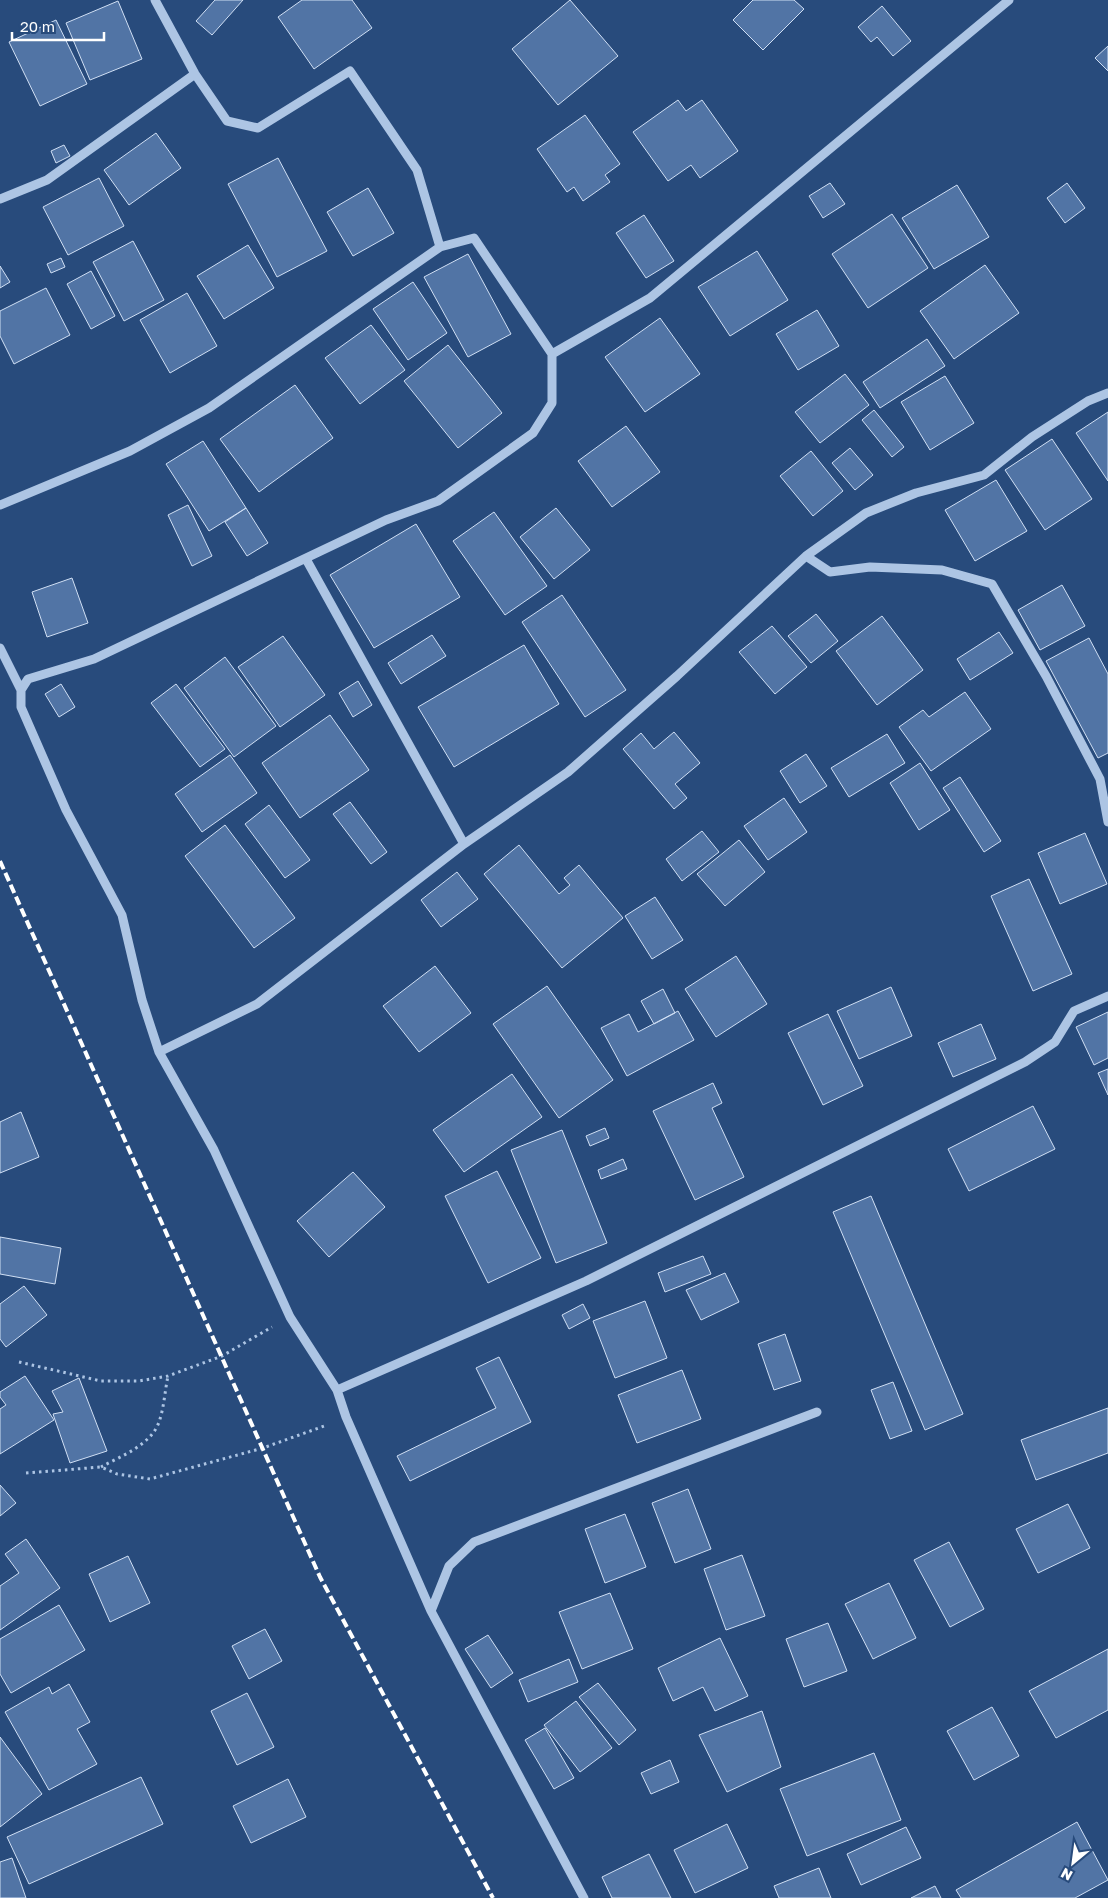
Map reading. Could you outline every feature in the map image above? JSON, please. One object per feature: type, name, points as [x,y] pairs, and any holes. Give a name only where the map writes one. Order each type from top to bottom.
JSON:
[{"type":"street","points":[[155,0],[195,74],[227,121],[258,128],[350,71],[417,170],[440,247]]},
{"type":"street","points":[[552,354],[650,298],[1010,0]]},
{"type":"street","points":[[0,199],[47,180],[195,74]]},
{"type":"street","points":[[0,505],[130,451],[210,408],[440,247],[474,238],[552,354],[552,403],[533,433],[438,501],[386,520],[94,659],[28,679],[21,690]]},
{"type":"street","points":[[160,1052],[257,1004],[464,844],[568,772],[677,676],[806,556],[866,513],[916,493],[984,475],[1032,437],[1088,401],[1108,393]]},
{"type":"street","points":[[806,556],[830,572],[870,567],[942,570],[992,584],[1046,676],[1076,737],[1100,779],[1108,822]]},
{"type":"street","points":[[306,559],[464,844]]},
{"type":"street","points":[[0,648],[21,690],[21,707],[66,810],[122,915],[142,1000],[160,1052],[214,1150],[290,1316],[337,1390],[346,1418],[431,1611],[584,1898]]},
{"type":"street","points":[[337,1390],[586,1281],[1025,1062],[1055,1042],[1074,1011],[1108,996]]},
{"type":"street","points":[[431,1611],[449,1566],[474,1542],[817,1412]]},
{"type":"path","points":[[19,1362],[101,1381],[139,1381],[168,1376],[222,1356],[290,1316]]},
{"type":"path","points":[[26,1473],[101,1467],[138,1446],[152,1435],[159,1422],[168,1376]]},
{"type":"path","points":[[101,1467],[117,1474],[150,1480],[263,1448],[346,1418]]},
{"type":"building","points":[[215,0],[243,0],[212,35],[196,21]]},
{"type":"building","points":[[302,0],[352,0],[372,28],[314,69],[278,17]]},
{"type":"building","points":[[570,0],[618,56],[558,105],[512,49]]},
{"type":"building","points":[[753,0],[794,0],[804,9],[763,50],[733,20]]},
{"type":"building","points":[[118,1],[142,59],[90,80],[66,23]]},
{"type":"building","points":[[882,6],[911,41],[893,56],[877,37],[871,42],[858,27]]},
{"type":"building","points":[[56,20],[87,84],[40,106],[9,42]]},
{"type":"building","points":[[1108,46],[1108,71],[1095,58]]},
{"type":"building","points":[[678,100],[686,111],[702,100],[738,151],[700,178],[691,165],[668,181],[633,132]]},
{"type":"building","points":[[585,115],[620,164],[605,175],[610,182],[583,201],[574,187],[567,192],[537,149]]},
{"type":"building","points":[[156,133],[181,168],[129,205],[104,170]]},
{"type":"building","points":[[64,145],[70,156],[56,163],[51,151]]},
{"type":"building","points":[[278,158],[327,251],[277,277],[228,184]]},
{"type":"building","points":[[99,178],[124,226],[68,255],[43,207]]},
{"type":"building","points":[[830,183],[845,204],[823,218],[809,196]]},
{"type":"building","points":[[1067,183],[1085,208],[1065,223],[1047,198]]},
{"type":"building","points":[[957,185],[989,237],[934,269],[902,218]]},
{"type":"building","points":[[368,188],[394,233],[353,256],[327,212]]},
{"type":"building","points":[[892,214],[928,268],[868,308],[832,254]]},
{"type":"building","points":[[644,215],[674,261],[646,278],[616,233]]},
{"type":"building","points":[[133,241],[164,300],[124,321],[93,262]]},
{"type":"building","points":[[248,245],[274,288],[224,319],[197,276]]},
{"type":"building","points":[[757,251],[788,300],[730,336],[698,287]]},
{"type":"building","points":[[468,254],[511,334],[468,357],[424,277]]},
{"type":"building","points":[[61,258],[65,267],[51,273],[47,264]]},
{"type":"building","points":[[985,265],[1019,313],[954,359],[920,311]]},
{"type":"building","points":[[0,266],[10,282],[0,288]]},
{"type":"building","points":[[91,271],[115,316],[91,329],[67,284]]},
{"type":"building","points":[[413,282],[447,333],[408,360],[373,309]]},
{"type":"building","points":[[46,288],[70,335],[14,364],[0,336],[0,311]]},
{"type":"building","points":[[187,293],[217,346],[170,373],[140,320]]},
{"type":"building","points":[[817,310],[839,346],[798,370],[776,334]]},
{"type":"building","points":[[660,318],[700,374],[645,412],[605,357]]},
{"type":"building","points":[[371,325],[405,370],[360,404],[325,358]]},
{"type":"building","points":[[927,339],[945,366],[880,408],[863,382]]},
{"type":"building","points":[[448,345],[502,413],[458,448],[404,381]]},
{"type":"building","points":[[845,374],[869,405],[820,443],[795,412]]},
{"type":"building","points":[[945,376],[974,423],[930,450],[901,402]]},
{"type":"building","points":[[295,385],[333,438],[259,492],[220,439]]},
{"type":"building","points":[[874,410],[904,447],[892,457],[862,420]]},
{"type":"building","points":[[1108,412],[1108,481],[1076,433]]},
{"type":"building","points":[[626,426],[660,472],[612,507],[578,461]]},
{"type":"building","points":[[1052,439],[1092,499],[1045,530],[1005,470]]},
{"type":"building","points":[[203,441],[246,508],[209,531],[166,464]]},
{"type":"building","points":[[850,448],[873,475],[855,490],[832,463]]},
{"type":"building","points":[[811,451],[843,491],[813,516],[780,476]]},
{"type":"building","points":[[996,480],[1027,531],[975,561],[945,510]]},
{"type":"building","points":[[188,505],[212,556],[192,566],[168,515]]},
{"type":"building","points":[[246,508],[268,543],[247,556],[225,522]]},
{"type":"building","points":[[556,508],[590,550],[554,579],[520,537]]},
{"type":"building","points":[[494,512],[547,586],[505,615],[453,541]]},
{"type":"building","points":[[416,524],[460,597],[374,648],[330,575]]},
{"type":"building","points":[[72,578],[88,623],[47,637],[32,592]]},
{"type":"building","points":[[1062,585],[1085,626],[1040,650],[1018,610]]},
{"type":"building","points":[[562,595],[626,690],[585,717],[522,622]]},
{"type":"building","points":[[816,614],[838,641],[811,663],[788,636]]},
{"type":"building","points":[[882,616],[923,670],[877,705],[836,651]]},
{"type":"building","points":[[772,626],[807,667],[775,694],[739,652]]},
{"type":"building","points":[[999,632],[1013,653],[970,680],[957,659]]},
{"type":"building","points":[[432,635],[446,656],[401,684],[388,663]]},
{"type":"building","points":[[283,636],[325,695],[280,727],[238,667]]},
{"type":"building","points":[[1089,638],[1108,674],[1108,753],[1098,758],[1046,661]]},
{"type":"building","points":[[524,645],[559,704],[454,767],[418,707]]},
{"type":"building","points":[[225,657],[276,726],[234,757],[184,688]]},
{"type":"building","points":[[358,681],[372,705],[353,717],[339,693]]},
{"type":"building","points":[[61,684],[75,707],[59,717],[45,694]]},
{"type":"building","points":[[176,684],[225,749],[200,767],[151,703]]},
{"type":"building","points":[[965,692],[991,729],[931,771],[899,727],[923,710],[929,717]]},
{"type":"building","points":[[330,715],[369,770],[300,818],[262,763]]},
{"type":"building","points":[[674,732],[700,763],[675,784],[687,798],[674,809],[623,749],[641,733],[654,749]]},
{"type":"building","points":[[887,734],[905,763],[849,797],[831,768]]},
{"type":"building","points":[[806,754],[827,786],[800,803],[780,771]]},
{"type":"building","points":[[230,755],[257,793],[202,832],[175,794]]},
{"type":"building","points":[[920,763],[950,810],[919,830],[890,783]]},
{"type":"building","points":[[960,777],[1001,841],[984,852],[943,788]]},
{"type":"building","points":[[784,798],[807,832],[768,860],[744,826]]},
{"type":"building","points":[[350,802],[387,852],[371,864],[333,814]]},
{"type":"building","points":[[269,805],[310,860],[285,878],[245,824]]},
{"type":"building","points":[[225,825],[295,918],[254,948],[185,856]]},
{"type":"building","points":[[702,831],[719,852],[682,881],[666,859]]},
{"type":"building","points":[[1085,833],[1107,884],[1060,904],[1038,853]]},
{"type":"building","points":[[739,840],[765,872],[725,906],[697,874]]},
{"type":"building","points":[[519,845],[559,894],[570,885],[564,878],[579,865],[623,918],[562,968],[484,874]]},
{"type":"building","points":[[457,872],[478,899],[441,927],[421,900]]},
{"type":"building","points":[[1029,879],[1072,974],[1033,991],[991,896]]},
{"type":"building","points":[[655,897],[683,940],[652,959],[625,916]]},
{"type":"building","points":[[736,956],[767,1004],[716,1037],[685,989]]},
{"type":"building","points":[[435,966],[471,1013],[419,1052],[383,1006]]},
{"type":"building","points":[[547,986],[613,1080],[559,1118],[493,1024]]},
{"type":"building","points":[[891,987],[912,1036],[859,1059],[837,1011]]},
{"type":"building","points":[[663,989],[675,1013],[654,1024],[641,1001]]},
{"type":"building","points":[[678,1011],[694,1040],[627,1076],[601,1028],[629,1014],[638,1032]]},
{"type":"building","points":[[1108,1012],[1108,1058],[1094,1065],[1076,1027]]},
{"type":"building","points":[[828,1014],[863,1086],[823,1105],[788,1033]]},
{"type":"building","points":[[981,1024],[996,1059],[953,1077],[938,1043]]},
{"type":"building","points":[[1108,1069],[1108,1095],[1098,1073]]},
{"type":"building","points":[[512,1074],[542,1117],[464,1172],[433,1130]]},
{"type":"building","points":[[713,1083],[722,1103],[712,1108],[744,1177],[695,1200],[653,1111]]},
{"type":"building","points":[[1033,1106],[1055,1149],[969,1191],[948,1149]]},
{"type":"building","points":[[21,1112],[39,1157],[0,1173],[0,1122]]},
{"type":"building","points":[[605,1128],[609,1138],[590,1146],[586,1136]]},
{"type":"building","points":[[562,1130],[607,1243],[556,1263],[511,1150]]},
{"type":"building","points":[[623,1159],[627,1169],[601,1179],[598,1170]]},
{"type":"building","points":[[497,1171],[541,1258],[488,1283],[445,1196]]},
{"type":"building","points":[[353,1172],[385,1207],[329,1257],[297,1221]]},
{"type":"building","points":[[871,1196],[963,1414],[925,1430],[833,1212]]},
{"type":"building","points":[[0,1237],[61,1248],[55,1284],[0,1274]]},
{"type":"building","points":[[703,1256],[711,1274],[665,1292],[658,1273]]},
{"type":"building","points":[[725,1273],[739,1302],[701,1320],[686,1290]]},
{"type":"building","points":[[24,1286],[47,1315],[6,1347],[0,1339],[0,1304]]},
{"type":"building","points":[[645,1301],[667,1358],[615,1378],[593,1321]]},
{"type":"building","points":[[583,1304],[590,1318],[569,1329],[562,1315]]},
{"type":"building","points":[[785,1334],[801,1381],[774,1390],[758,1344]]},
{"type":"building","points":[[499,1357],[531,1422],[410,1481],[397,1456],[496,1408],[476,1368]]},
{"type":"building","points":[[682,1370],[701,1419],[637,1443],[618,1395]]},
{"type":"building","points":[[25,1376],[54,1420],[0,1454],[0,1409],[6,1405],[0,1397],[0,1392]]},
{"type":"building","points":[[79,1378],[107,1451],[70,1463],[53,1414],[63,1412],[52,1391]]},
{"type":"building","points":[[893,1382],[912,1431],[890,1439],[871,1390]]},
{"type":"building","points":[[1108,1408],[1108,1453],[1036,1480],[1021,1440]]},
{"type":"building","points":[[0,1485],[16,1503],[0,1516]]},
{"type":"building","points":[[688,1489],[711,1549],[675,1563],[652,1503]]},
{"type":"building","points":[[1068,1504],[1090,1548],[1038,1573],[1016,1529]]},
{"type":"building","points":[[625,1514],[646,1567],[605,1583],[585,1529]]},
{"type":"building","points":[[26,1539],[60,1588],[0,1630],[0,1586],[19,1573],[5,1554]]},
{"type":"building","points":[[949,1542],[984,1609],[950,1627],[914,1560]]},
{"type":"building","points":[[742,1555],[765,1616],[726,1630],[704,1569]]},
{"type":"building","points":[[128,1556],[150,1603],[110,1622],[89,1574]]},
{"type":"building","points":[[889,1583],[916,1638],[873,1659],[845,1604]]},
{"type":"building","points":[[610,1593],[633,1649],[582,1669],[559,1612]]},
{"type":"building","points":[[59,1605],[85,1650],[11,1693],[0,1674],[0,1639]]},
{"type":"building","points":[[828,1623],[847,1671],[804,1687],[786,1639]]},
{"type":"building","points":[[265,1629],[282,1661],[249,1679],[232,1646]]},
{"type":"building","points":[[488,1635],[513,1673],[491,1688],[465,1649]]},
{"type":"building","points":[[720,1638],[748,1696],[715,1711],[703,1687],[673,1701],[658,1668]]},
{"type":"building","points":[[1108,1649],[1108,1710],[1056,1738],[1029,1691]]},
{"type":"building","points":[[569,1659],[578,1682],[528,1702],[519,1680]]},
{"type":"building","points":[[598,1683],[636,1730],[619,1745],[579,1697]]},
{"type":"building","points":[[69,1684],[90,1722],[77,1729],[97,1764],[49,1790],[5,1712],[49,1687],[52,1694]]},
{"type":"building","points":[[247,1693],[274,1747],[237,1765],[211,1711]]},
{"type":"building","points":[[576,1701],[612,1748],[580,1772],[544,1725]]},
{"type":"building","points":[[992,1707],[1019,1756],[974,1780],[947,1731]]},
{"type":"building","points":[[762,1711],[781,1767],[727,1792],[699,1735]]},
{"type":"building","points":[[545,1728],[574,1778],[554,1789],[525,1740]]},
{"type":"building","points":[[0,1737],[42,1794],[0,1827]]},
{"type":"building","points":[[874,1753],[901,1820],[807,1856],[780,1789]]},
{"type":"building","points":[[670,1760],[679,1782],[651,1794],[641,1773]]},
{"type":"building","points":[[141,1777],[163,1824],[29,1884],[7,1837]]},
{"type":"building","points":[[288,1779],[306,1817],[251,1843],[233,1806]]},
{"type":"building","points":[[1077,1822],[1108,1880],[1075,1898],[961,1898],[956,1890]]},
{"type":"building","points":[[727,1824],[748,1868],[695,1893],[674,1850]]},
{"type":"building","points":[[906,1827],[921,1858],[861,1885],[847,1854]]},
{"type":"building","points":[[649,1854],[671,1898],[612,1898],[602,1877]]},
{"type":"building","points":[[12,1858],[26,1898],[0,1898],[0,1862]]},
{"type":"building","points":[[819,1868],[831,1898],[779,1898],[774,1886]]},
{"type":"building","points":[[935,1886],[941,1898],[911,1898]]},
{"type":"railway","points":[[0,861],[320,1577],[493,1898]]}]
